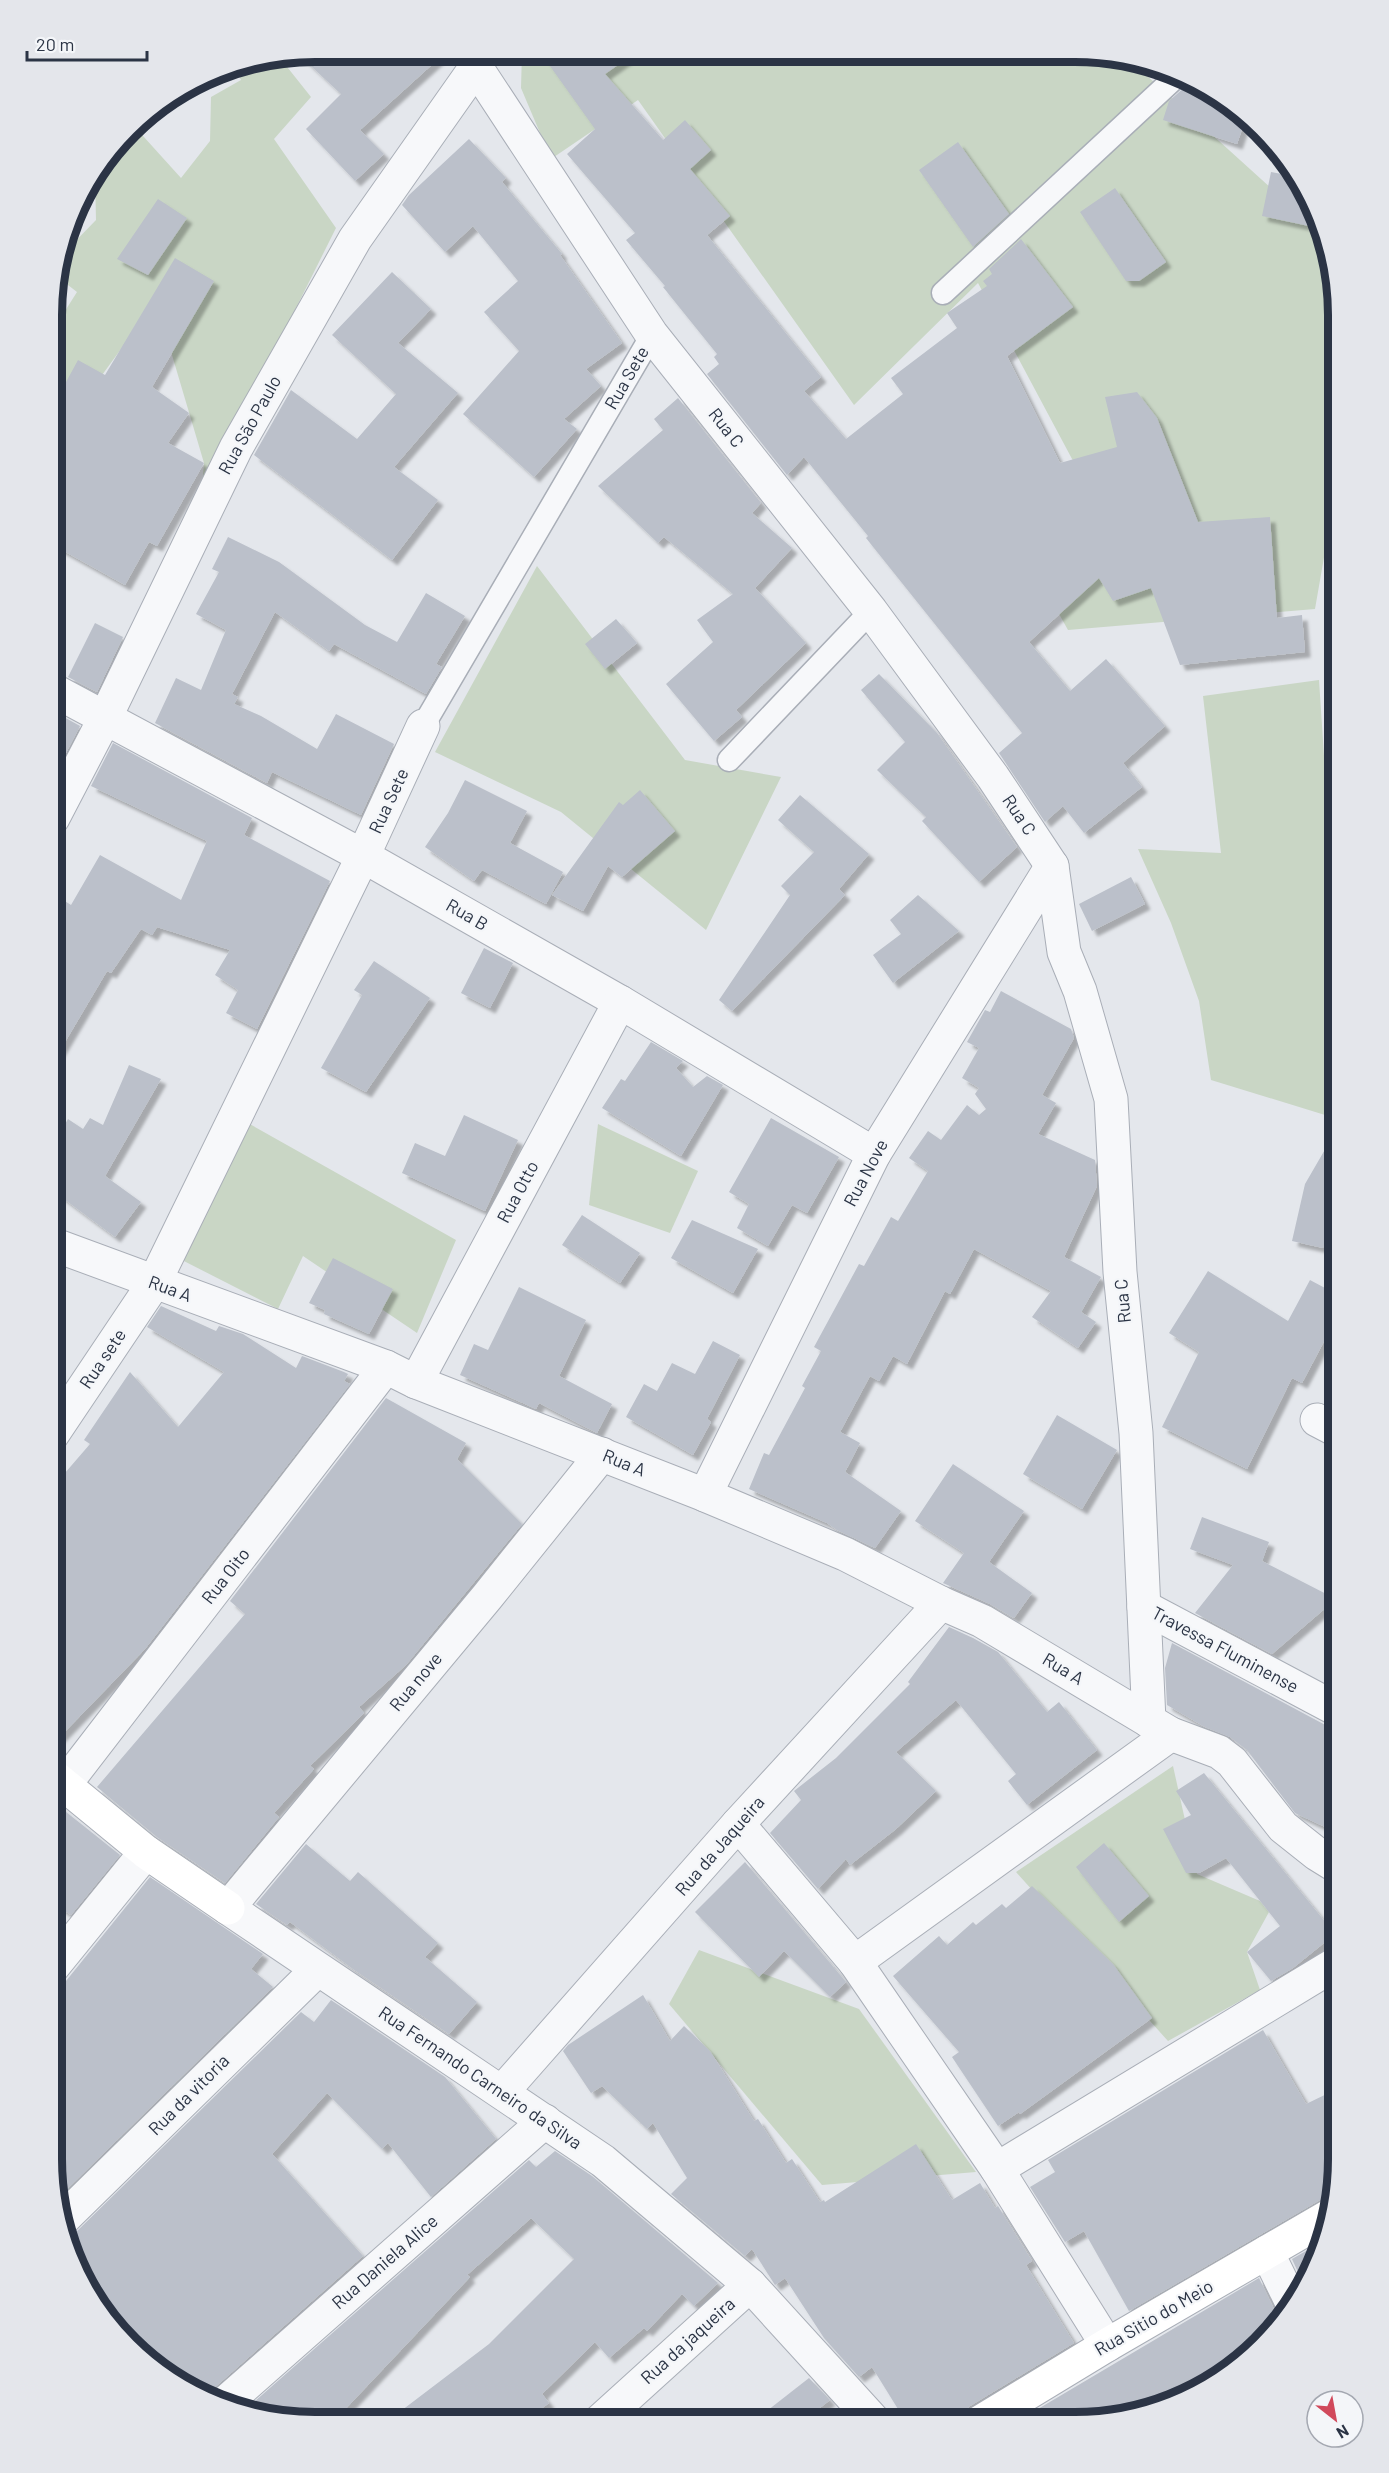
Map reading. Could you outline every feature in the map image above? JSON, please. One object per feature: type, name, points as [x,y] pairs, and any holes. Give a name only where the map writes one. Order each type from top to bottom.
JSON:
[{"type":"street","name":"Rua São Paulo","points":[[62,801],[242,438],[355,239],[477,62]]},
{"type":"street","name":"Rua C","points":[[479,62],[652,335],[871,611],[993,777],[1052,866],[1064,952],[1080,991],[1111,1099],[1120,1272],[1136,1433],[1144,1607],[1160,1727]]},
{"type":"street","name":"Rua B","points":[[62,695],[363,856],[620,1002],[874,1154]]},
{"type":"street","name":"Rua Sete","points":[[154,1283],[363,856],[423,726]]},
{"type":"street","name":"Rua Nove","points":[[705,1495],[874,1154],[1052,866]]},
{"type":"street","name":"Rua Otto","points":[[416,1382],[620,1002]]},
{"type":"street","name":"Rua A","points":[[62,1248],[386,1367],[416,1382],[705,1495],[845,1554],[941,1603],[982,1621],[1160,1727],[1219,1752],[1232,1762],[1283,1827],[1328,1861]]},
{"type":"street","name":"Rua sete","points":[[62,1419],[154,1283]]},
{"type":"street","name":"Rua Oito","points":[[62,1774],[386,1367]]},
{"type":"street","name":"Rua nove","points":[[228,1908],[602,1454]]},
{"type":"street","name":"Rua da Jaqueira","points":[[502,2092],[738,1824],[941,1603]]},
{"type":"street","name":"Travessa Fluminense","points":[[1144,1607],[1328,1705]]},
{"type":"street","points":[[855,1962],[1160,1727]]},
{"type":"street","name":"Rua Fernando Carneiro da Silva","points":[[62,1782],[146,1852],[317,1970],[603,2161],[750,2285],[866,2412]]},
{"type":"street","points":[[738,1824],[855,1962],[997,2169],[1107,2344]]},
{"type":"street","points":[[62,1955],[146,1852]]},
{"type":"street","points":[[997,2169],[1328,1969]]},
{"type":"street","name":"Rua da vitoria","points":[[68,2215],[317,1970]]},
{"type":"street","name":"Rua Daniela Alice","points":[[231,2397],[545,2121]]},
{"type":"street","name":"Rua Sitio do Meio","points":[[996,2412],[1107,2344],[1320,2221]]},
{"type":"street","points":[[1267,2252],[1288,2295]]},
{"type":"street","name":"Rua da jaqueira","points":[[610,2412],[750,2285]]},
{"type":"lane","points":[[943,293],[1171,81]]},
{"type":"lane","name":"Rua Sete","points":[[423,726],[652,335]]},
{"type":"lane","points":[[729,760],[871,611]]},
{"type":"green space","points":[[522,62],[1091,62],[1141,70],[1310,224],[1314,233],[1323,265],[1328,315],[1328,534],[1315,609],[1068,630],[1017,539],[1087,487],[978,283],[854,405],[638,100],[551,159],[521,88]]},
{"type":"green space","points":[[285,64],[311,97],[274,139],[336,228],[201,498],[204,463],[156,301],[86,397],[62,425],[62,316],[77,292],[64,282],[71,246],[96,220],[95,188],[124,148],[140,132],[181,178],[210,141],[211,97],[241,80],[238,74]]},
{"type":"green space","points":[[537,566],[685,760],[781,777],[706,930],[561,812],[435,752]]},
{"type":"green space","points":[[1319,680],[1328,817],[1328,1116],[1211,1080],[1199,1001],[1171,923],[1138,849],[1221,853],[1203,696]]},
{"type":"green space","points":[[248,1123],[456,1240],[417,1333],[303,1256],[278,1309],[176,1257]]},
{"type":"green space","points":[[598,1124],[698,1171],[670,1233],[589,1205]]},
{"type":"green space","points":[[1173,1766],[1197,1874],[1260,1901],[1269,1912],[1247,1952],[1260,1990],[1168,2041],[1016,1872]]},
{"type":"green space","points":[[699,1950],[859,2009],[976,2172],[822,2185],[669,2004]]},
{"type":"building","points":[[307,62],[435,62],[360,130],[384,154],[355,181],[306,129],[341,94]]},
{"type":"building","points":[[547,62],[622,62],[605,74],[663,140],[685,120],[711,150],[690,169],[730,216],[707,235],[821,377],[804,391],[846,439],[903,394],[891,378],[957,328],[947,313],[987,286],[983,281],[992,274],[989,269],[1021,239],[1073,307],[1007,356],[1060,463],[1117,447],[1105,397],[1137,392],[1157,418],[1198,522],[1270,517],[1277,618],[1302,615],[1305,652],[1180,665],[1151,588],[1113,601],[1099,578],[1029,642],[1070,691],[1106,659],[1165,726],[1123,763],[1142,787],[1084,833],[1063,806],[1045,822],[999,753],[1022,733],[804,457],[787,475],[707,374],[719,364],[714,357],[717,354],[626,240],[635,233],[567,154],[595,129]]},
{"type":"building","points":[[1185,87],[1201,95],[1243,126],[1237,144],[1163,120],[1169,101]]},
{"type":"building","points":[[469,139],[506,178],[502,182],[562,254],[560,255],[622,343],[586,369],[601,386],[564,419],[577,429],[534,477],[463,414],[519,351],[484,312],[518,281],[473,226],[445,252],[402,205],[409,195]]},
{"type":"building","points":[[958,142],[1009,214],[973,247],[919,170]]},
{"type":"building","points":[[1271,172],[1285,175],[1311,227],[1262,216]]},
{"type":"building","points":[[1115,188],[1166,262],[1139,281],[1126,281],[1080,212]]},
{"type":"building","points":[[158,199],[187,218],[148,275],[117,259]]},
{"type":"building","points":[[175,258],[214,281],[152,387],[189,413],[168,443],[204,463],[157,546],[149,542],[125,585],[62,550],[62,389],[78,360],[105,375]]},
{"type":"building","points":[[392,272],[431,309],[398,343],[458,393],[394,467],[438,500],[392,560],[254,455],[291,390],[357,439],[396,394],[332,335]]},
{"type":"building","points":[[678,398],[761,503],[752,513],[792,548],[755,588],[806,643],[736,710],[742,717],[714,741],[666,684],[713,642],[697,620],[733,594],[664,537],[658,543],[598,486],[663,430],[654,419]]},
{"type":"building","points":[[228,537],[279,562],[365,625],[397,642],[426,593],[465,616],[436,664],[442,667],[426,694],[334,644],[329,651],[275,612],[232,694],[238,697],[234,704],[261,716],[317,749],[336,714],[394,744],[361,815],[272,772],[267,783],[155,723],[176,678],[201,690],[226,630],[196,614],[219,572],[212,569]]},
{"type":"building","points":[[616,619],[637,643],[605,669],[585,644]]},
{"type":"building","points":[[95,623],[123,637],[97,692],[68,677]]},
{"type":"building","points":[[879,674],[937,733],[1017,847],[979,882],[922,821],[926,817],[877,770],[905,742],[861,690]]},
{"type":"building","points":[[62,716],[80,726],[62,761]]},
{"type":"building","points":[[113,743],[252,818],[244,835],[330,881],[257,1029],[226,1013],[238,990],[215,975],[230,950],[157,927],[152,935],[141,929],[111,973],[107,971],[62,1047],[62,899],[71,905],[100,855],[181,900],[207,841],[91,786]]},
{"type":"building","points":[[465,780],[527,811],[510,843],[563,872],[546,904],[482,870],[474,881],[425,847],[448,813]]},
{"type":"building","points":[[640,790],[675,831],[622,877],[608,866],[583,911],[552,895],[619,802],[623,805]]},
{"type":"building","points":[[800,795],[869,854],[839,889],[845,895],[732,1011],[719,1000],[790,895],[781,886],[814,852],[778,820]]},
{"type":"building","points":[[1131,877],[1145,904],[1092,931],[1079,904]]},
{"type":"building","points":[[918,895],[959,931],[893,983],[873,955],[901,934],[890,920]]},
{"type":"building","points":[[484,948],[513,963],[490,1008],[461,993]]},
{"type":"building","points":[[374,961],[430,998],[366,1092],[321,1068],[362,995],[354,990]]},
{"type":"building","points":[[1001,991],[1071,1029],[1074,1038],[1042,1095],[1056,1103],[1038,1134],[1095,1160],[1097,1186],[1064,1257],[1101,1277],[1081,1312],[1096,1322],[1078,1348],[1032,1317],[1051,1291],[974,1249],[950,1294],[945,1291],[907,1364],[893,1356],[879,1381],[870,1376],[840,1432],[860,1443],[845,1472],[901,1511],[875,1548],[827,1523],[749,1489],[764,1453],[769,1455],[805,1388],[802,1386],[821,1351],[814,1347],[859,1264],[864,1266],[891,1217],[898,1221],[928,1171],[909,1158],[928,1131],[941,1140],[967,1105],[979,1115],[986,1109],[975,1094],[979,1088],[962,1078],[979,1048],[967,1042],[985,1010],[990,1012]]},
{"type":"building","points":[[651,1042],[683,1061],[676,1068],[693,1087],[707,1076],[723,1085],[681,1156],[602,1108],[621,1079],[625,1081]]},
{"type":"building","points":[[129,1065],[161,1079],[105,1176],[141,1202],[115,1237],[62,1197],[62,1130],[68,1119],[83,1129],[90,1118],[103,1125]]},
{"type":"building","points":[[464,1115],[518,1140],[485,1211],[402,1173],[415,1143],[445,1156]]},
{"type":"building","points":[[771,1118],[839,1157],[807,1213],[792,1205],[768,1246],[737,1228],[749,1204],[729,1192]]},
{"type":"building","points":[[1328,1144],[1328,1226],[1323,1248],[1292,1241],[1305,1184]]},
{"type":"building","points":[[582,1215],[640,1253],[620,1283],[562,1245]]},
{"type":"building","points":[[692,1220],[758,1249],[733,1293],[671,1258]]},
{"type":"building","points":[[333,1258],[393,1289],[369,1334],[324,1314],[325,1310],[309,1303]]},
{"type":"building","points":[[1208,1271],[1288,1321],[1310,1280],[1328,1290],[1328,1334],[1302,1383],[1292,1378],[1247,1469],[1162,1427],[1199,1352],[1169,1333]]},
{"type":"building","points":[[519,1287],[586,1320],[559,1376],[612,1404],[597,1433],[539,1403],[536,1409],[460,1375],[474,1344],[488,1350]]},
{"type":"building","points":[[161,1306],[216,1331],[219,1326],[243,1334],[296,1368],[302,1356],[344,1372],[348,1374],[344,1381],[350,1384],[145,1649],[62,1735],[62,1476],[90,1444],[84,1440],[130,1372],[178,1427],[224,1372],[147,1327]]},
{"type":"building","points":[[713,1341],[740,1355],[707,1419],[711,1422],[693,1455],[626,1417],[644,1384],[657,1391],[672,1363],[695,1374]]},
{"type":"building","points":[[386,1398],[466,1443],[457,1459],[522,1524],[406,1665],[359,1707],[364,1713],[310,1766],[314,1769],[274,1813],[279,1817],[225,1883],[157,1837],[97,1787],[245,1614],[230,1601]]},
{"type":"building","points":[[1057,1415],[1117,1450],[1082,1509],[1023,1474]]},
{"type":"building","points":[[953,1464],[1024,1511],[989,1562],[1032,1593],[1014,1618],[990,1604],[943,1583],[964,1553],[915,1521]]},
{"type":"building","points":[[1202,1517],[1269,1542],[1262,1561],[1328,1595],[1328,1606],[1272,1654],[1195,1613],[1233,1565],[1190,1549]]},
{"type":"building","points":[[949,1627],[998,1652],[1047,1712],[1059,1702],[1097,1750],[1027,1805],[1008,1781],[1016,1774],[956,1700],[896,1752],[936,1791],[896,1829],[850,1865],[846,1859],[818,1889],[770,1833],[801,1800],[794,1791],[836,1758],[910,1684],[908,1682]]},
{"type":"building","points":[[1172,1643],[1328,1726],[1328,1828],[1295,1813],[1247,1750],[1230,1737],[1205,1727],[1167,1705],[1165,1668]]},
{"type":"building","points":[[1204,1773],[1328,1925],[1328,1940],[1293,1968],[1271,1981],[1247,1952],[1280,1926],[1226,1858],[1199,1873],[1186,1873],[1163,1829],[1191,1815],[1176,1791]]},
{"type":"building","points":[[62,1809],[120,1855],[71,1915],[62,1909]]},
{"type":"building","points":[[1104,1843],[1149,1896],[1119,1922],[1076,1867]]},
{"type":"building","points":[[306,1844],[350,1881],[358,1872],[438,1943],[425,1957],[477,2002],[449,2034],[353,1969],[290,1922],[287,1925],[256,1904]]},
{"type":"building","points":[[745,1862],[846,1982],[830,1997],[784,1951],[759,1977],[695,1912]]},
{"type":"building","points":[[150,1877],[263,1954],[251,1969],[273,1987],[64,2192],[62,2175],[62,1984]]},
{"type":"building","points":[[1032,1886],[1113,1964],[1152,2018],[1020,2114],[1019,2112],[998,2126],[952,2057],[959,2052],[893,1976],[939,1936],[947,1945],[973,1922],[976,1925],[1002,1904],[1006,1908]]},
{"type":"building","points":[[643,1995],[670,2041],[684,2026],[710,2051],[754,2121],[758,2119],[786,2163],[792,2159],[820,2202],[824,2200],[825,2202],[916,2144],[952,2200],[980,2183],[995,2208],[998,2206],[1032,2261],[1026,2265],[1074,2343],[970,2406],[964,2412],[900,2412],[872,2367],[859,2377],[824,2338],[785,2278],[775,2285],[752,2249],[745,2256],[671,2194],[687,2178],[653,2123],[647,2129],[602,2086],[591,2093],[563,2051],[568,2045]]},
{"type":"building","points":[[331,2000],[445,2077],[496,2139],[431,2197],[388,2143],[382,2149],[327,2093],[272,2154],[363,2256],[213,2390],[174,2369],[148,2349],[124,2325],[95,2285],[73,2234],[301,2012],[314,2022]]},
{"type":"building","points":[[1263,2030],[1306,2104],[1328,2093],[1328,2158],[1324,2199],[1129,2311],[1084,2231],[1065,2242],[1030,2187],[1055,2172],[1048,2160]]},
{"type":"building","points":[[555,2151],[592,2176],[718,2283],[694,2306],[682,2294],[647,2331],[644,2328],[609,2358],[595,2342],[542,2394],[549,2403],[537,2412],[400,2412],[489,2344],[574,2259],[531,2218],[467,2275],[470,2277],[343,2412],[298,2411],[252,2404],[529,2160],[536,2167]]},
{"type":"building","points":[[1311,2248],[1299,2274],[1292,2259]]},
{"type":"building","points":[[1259,2278],[1275,2311],[1241,2349],[1201,2378],[1156,2398],[1124,2407],[1074,2412],[1033,2412]]},
{"type":"building","points":[[809,2378],[830,2400],[815,2412],[766,2412]]}]
